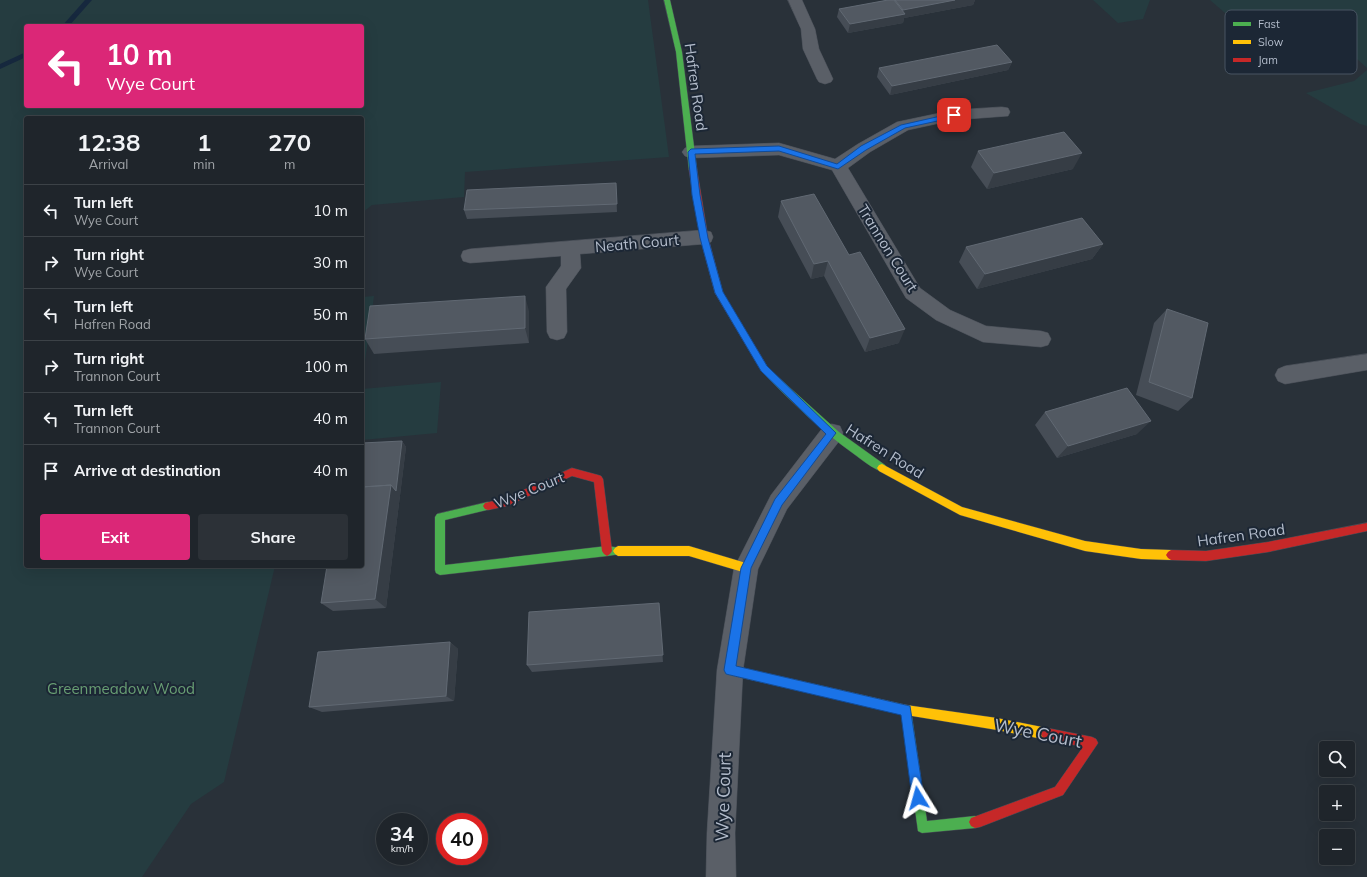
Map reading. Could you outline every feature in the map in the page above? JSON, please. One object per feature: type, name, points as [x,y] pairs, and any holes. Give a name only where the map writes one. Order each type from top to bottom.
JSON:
[{"type":"street","name":"Hafren Road","points":[[667,0],[679,52],[696,195],[704,238],[719,293],[764,368],[832,433],[874,462],[960,511],[1085,546],[1141,554],[1206,556],[1268,547],[1367,527]]},
{"type":"street","points":[[795,0],[808,29],[811,49],[825,79]]},
{"type":"street","points":[[691,152],[779,149],[838,166],[864,148],[903,126],[954,115],[1002,112]]},
{"type":"street","name":"Trannon Court","points":[[838,166],[913,293],[943,315],[983,334],[1041,339]]},
{"type":"street","name":"Neath Court","points":[[470,256],[704,238]]},
{"type":"street","points":[[557,332],[556,287],[571,268],[570,248]]},
{"type":"street","points":[[1285,375],[1367,362]]},
{"type":"street","name":"Wye Court","points":[[722,877],[721,833],[730,670],[746,568],[779,502],[832,433]]},
{"type":"street","name":"Wye Court","points":[[607,552],[598,479],[572,472],[507,502],[440,517],[440,570],[607,552],[689,551],[746,568]]},
{"type":"street","name":"Wye Court","points":[[730,670],[906,710],[997,724],[1092,744],[1059,791],[980,821],[922,827],[906,710]]},
{"type":"green space","name":"Greenmeadow Wood","points":[[0,0],[648,0],[669,157],[465,172],[464,197],[372,205],[364,211],[364,116],[24,116],[24,568],[275,568],[224,782],[191,804],[142,877],[0,877]]},
{"type":"green space","points":[[1093,0],[1150,0],[1143,19],[1118,23]]},
{"type":"green space","points":[[1210,0],[1367,0],[1367,68],[1357,59],[1357,10],[1225,10],[1225,13]]},
{"type":"green space","points":[[1367,70],[1367,126],[1360,124],[1306,93],[1354,81]]},
{"type":"green space","points":[[374,296],[364,368],[364,297]]},
{"type":"green space","points":[[441,382],[437,433],[364,440],[364,389]]},
{"type":"building","points":[[894,0],[905,14],[850,24],[839,9]]},
{"type":"building","points":[[895,0],[955,0],[903,10]]},
{"type":"building","points":[[997,45],[1012,62],[892,86],[879,68]]},
{"type":"building","points":[[1064,132],[1082,153],[994,173],[978,151]]},
{"type":"building","points":[[616,183],[617,204],[464,210],[467,190]]},
{"type":"building","points":[[814,194],[849,255],[860,252],[905,329],[870,338],[828,261],[814,264],[781,201]]},
{"type":"building","points":[[1082,218],[1103,244],[985,274],[966,247]]},
{"type":"building","points":[[525,296],[525,328],[365,339],[370,306]]},
{"type":"building","points":[[1167,309],[1208,323],[1192,398],[1149,382]]},
{"type":"building","points":[[1127,388],[1151,421],[1068,446],[1045,412]]},
{"type":"building","points":[[402,441],[396,491],[391,485],[364,487],[364,443]]},
{"type":"building","points":[[391,485],[375,599],[321,603],[327,568],[364,568],[364,487]]},
{"type":"building","points":[[659,603],[663,655],[527,665],[529,612]]},
{"type":"building","points":[[450,642],[446,696],[309,707],[318,652]]},
{"type":"waterway","points":[[67,24],[89,0]]},
{"type":"waterway","points":[[0,67],[24,55]]},
{"type":"traffic: fast","points":[[667,0],[679,52],[693,170]]},
{"type":"traffic: fast","points":[[765,370],[835,435],[850,447],[882,468]]},
{"type":"traffic: fast","points":[[488,506],[440,517],[440,570],[618,551]]},
{"type":"traffic: fast","points":[[906,710],[922,827],[975,822]]},
{"type":"traffic: slow","points":[[882,468],[960,511],[1085,546],[1141,554],[1171,555]]},
{"type":"traffic: slow","points":[[618,551],[689,551],[746,568]]},
{"type":"traffic: slow","points":[[730,670],[906,710],[997,724],[1047,734]]},
{"type":"traffic: jam","points":[[693,170],[704,237],[719,293],[765,370]]},
{"type":"traffic: jam","points":[[488,506],[507,502],[572,472],[598,479],[607,551]]},
{"type":"traffic: jam","points":[[1171,555],[1206,556],[1268,547],[1367,527]]},
{"type":"traffic: jam","points":[[975,822],[1059,791],[1092,743],[1047,734]]},
{"type":"route","points":[[918,798],[906,710],[730,670],[746,568],[779,502],[832,433],[764,368],[719,293],[704,238],[696,195],[691,152],[779,149],[838,166],[864,148],[903,126],[954,115]]}]
